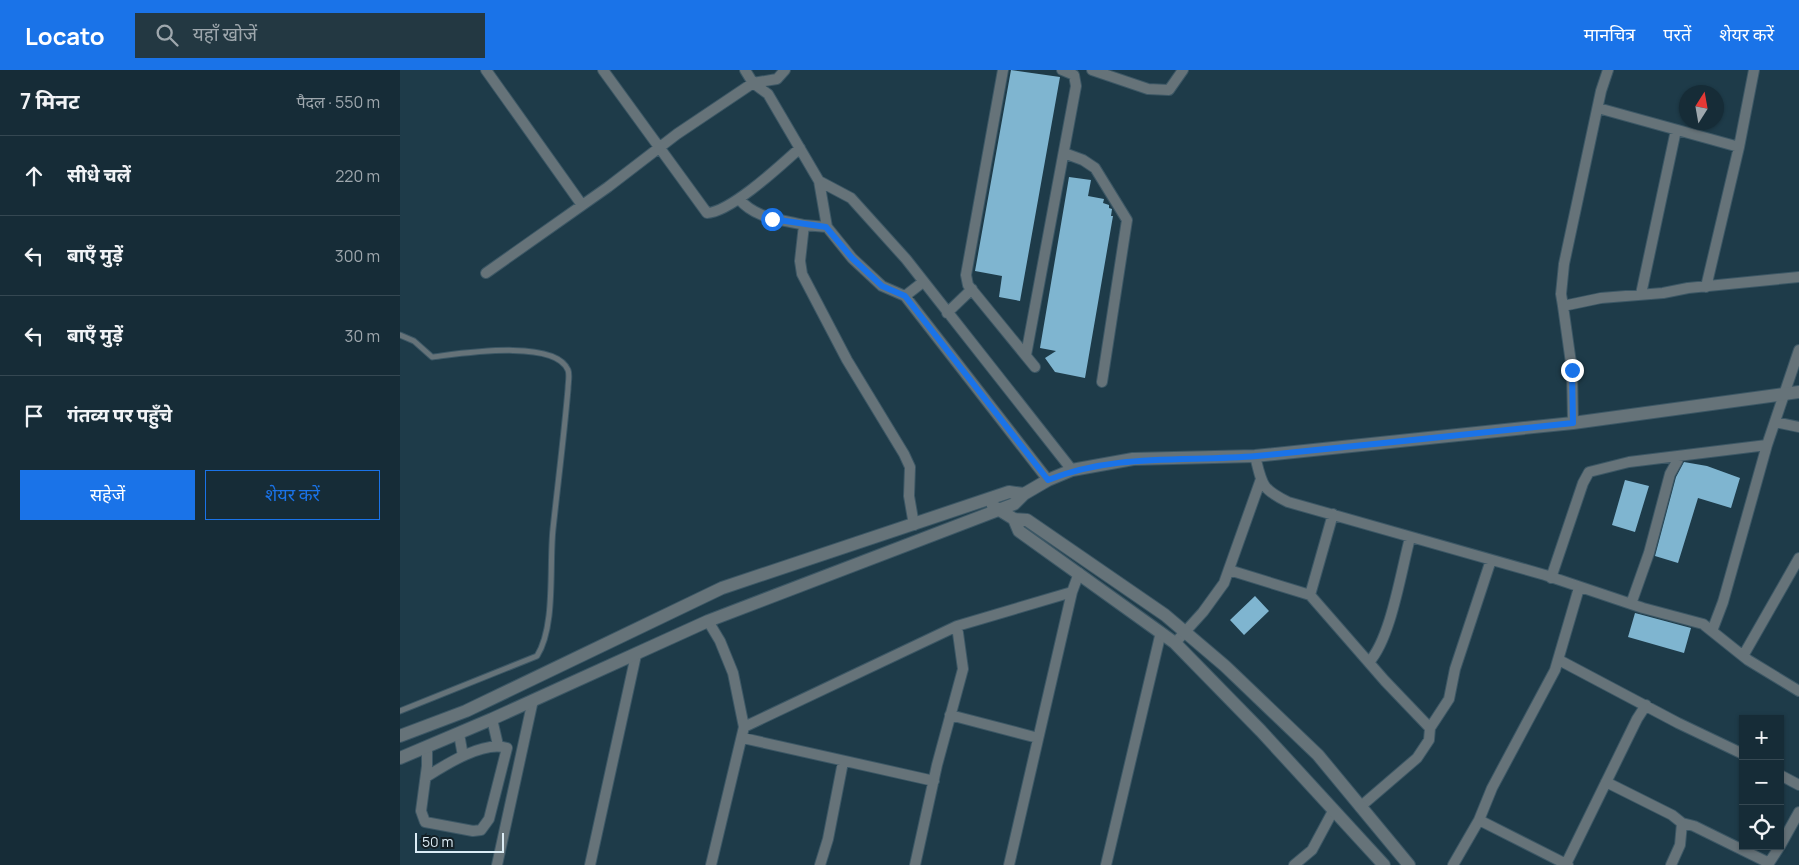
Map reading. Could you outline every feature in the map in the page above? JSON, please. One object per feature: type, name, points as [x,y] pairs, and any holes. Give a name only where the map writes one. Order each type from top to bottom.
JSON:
[{"type":"street","points":[[486,70],[582,205]]},
{"type":"street","points":[[603,70],[661,147],[707,213],[715,212],[739,199],[800,148]]},
{"type":"street","points":[[745,70],[753,83],[768,94],[819,181],[826,227],[852,258],[882,286],[905,296],[1048,480]]},
{"type":"street","points":[[486,273],[753,83],[777,79],[785,70]]},
{"type":"street","points":[[1003,70],[966,275],[972,289],[1035,367]]},
{"type":"street","points":[[1026,355],[1076,80],[1074,75],[1062,70]]},
{"type":"street","points":[[1092,70],[1148,89],[1169,90],[1183,70]]},
{"type":"street","points":[[1573,423],[1572,370],[1561,294],[1564,264],[1608,70]]},
{"type":"street","points":[[1706,286],[1739,147],[1754,70]]},
{"type":"street","points":[[1598,108],[1739,147]]},
{"type":"street","points":[[1641,294],[1676,130]]},
{"type":"street","points":[[1064,153],[1083,160],[1095,168],[1127,220],[1102,382]]},
{"type":"street","points":[[819,181],[850,198],[906,259],[1072,470]]},
{"type":"street","points":[[739,199],[747,208],[756,213],[804,225],[826,227]]},
{"type":"street","points":[[804,225],[800,261],[805,283],[850,366],[910,467],[909,496],[914,526]]},
{"type":"street","points":[[1563,306],[1601,298],[1799,277]]},
{"type":"street","points":[[905,296],[923,282]]},
{"type":"street","points":[[947,313],[972,289]]},
{"type":"street","points":[[1712,632],[1724,602],[1767,445],[1799,350]]},
{"type":"street","points":[[400,758],[459,734],[708,621],[1014,504],[1024,494],[1048,480],[1072,470],[1133,459],[1255,456],[1573,423],[1799,392]]},
{"type":"street","points":[[1775,422],[1799,428]]},
{"type":"street","points":[[1552,578],[1583,483],[1590,472],[1628,462],[1767,445]]},
{"type":"street","points":[[1255,456],[1261,479],[1270,493],[1288,502],[1491,560],[1631,604],[1703,624],[1743,656],[1799,691]]},
{"type":"street","points":[[1631,604],[1649,553],[1670,474],[1680,456]]},
{"type":"street","points":[[1175,643],[1224,583],[1261,479]]},
{"type":"street","points":[[400,736],[466,711],[722,588],[914,526],[1008,492],[1024,494]]},
{"type":"street","points":[[986,501],[1014,519],[1027,520],[1165,615],[1225,666],[1318,755],[1409,865]]},
{"type":"street","points":[[1310,595],[1333,514]]},
{"type":"street","points":[[1014,519],[1019,531],[1175,643],[1226,693],[1384,865]]},
{"type":"street","points":[[1369,662],[1376,655],[1388,620],[1410,538]]},
{"type":"street","points":[[1743,656],[1799,558]]},
{"type":"street","points":[[1360,807],[1417,758],[1429,740],[1430,728],[1448,699],[1458,660],[1491,560]]},
{"type":"street","points":[[1229,570],[1310,595],[1430,728]]},
{"type":"street","points":[[1009,865],[1072,592],[1079,573]]},
{"type":"street","points":[[1453,865],[1479,820],[1492,788],[1545,691],[1559,660],[1579,588]]},
{"type":"street","points":[[743,733],[957,626],[1072,592]]},
{"type":"street","points":[[708,621],[720,640],[733,673],[743,733],[711,865]]},
{"type":"street","points":[[916,865],[950,714],[963,669],[957,626]]},
{"type":"street","points":[[1106,865],[1161,632]]},
{"type":"street","points":[[590,865],[636,655]]},
{"type":"street","points":[[1559,660],[1678,723],[1739,752]]},
{"type":"street","points":[[497,865],[533,700]]},
{"type":"street","points":[[1479,820],[1567,864],[1637,718],[1646,705]]},
{"type":"street","points":[[950,714],[1038,738]]},
{"type":"street","points":[[492,719],[498,745]]},
{"type":"street","points":[[743,733],[843,762],[934,781]]},
{"type":"street","points":[[459,734],[463,756]]},
{"type":"street","points":[[426,777],[463,756],[498,745],[507,748],[489,819],[481,830],[474,831],[425,822],[421,811],[426,777],[427,747]]},
{"type":"street","points":[[820,865],[843,762]]},
{"type":"street","points":[[1784,777],[1799,785]]},
{"type":"street","points":[[1606,782],[1672,815],[1682,823],[1694,826],[1768,864],[1777,850]]},
{"type":"street","points":[[1294,865],[1312,850],[1334,811]]},
{"type":"street","points":[[1784,839],[1799,812]]},
{"type":"street","points":[[1671,865],[1680,845],[1682,823]]},
{"type":"lane","points":[[400,335],[414,341],[432,357],[497,349],[548,356],[560,360],[568,370],[568,389],[553,529],[549,615],[544,644],[537,656],[400,711]]},
{"type":"building","points":[[1011,70],[1060,77],[1020,301],[999,297],[1002,276],[975,271]]},
{"type":"building","points":[[1069,177],[1091,180],[1088,196],[1104,199],[1103,203],[1109,205],[1109,208],[1112,209],[1111,216],[1113,216],[1085,378],[1055,372],[1045,358],[1056,351],[1040,348]]},
{"type":"building","points":[[1684,462],[1707,466],[1740,478],[1731,508],[1698,498],[1678,563],[1655,556],[1676,477]]},
{"type":"building","points":[[1625,480],[1649,486],[1635,532],[1612,525]]},
{"type":"building","points":[[1255,596],[1269,611],[1244,635],[1230,620]]},
{"type":"building","points":[[1635,613],[1691,628],[1684,653],[1628,637]]},
{"type":"route","points":[[772,219],[826,227],[852,258],[882,286],[905,296],[1048,480],[1072,470],[1133,459],[1255,456],[1573,423],[1572,370]]}]
